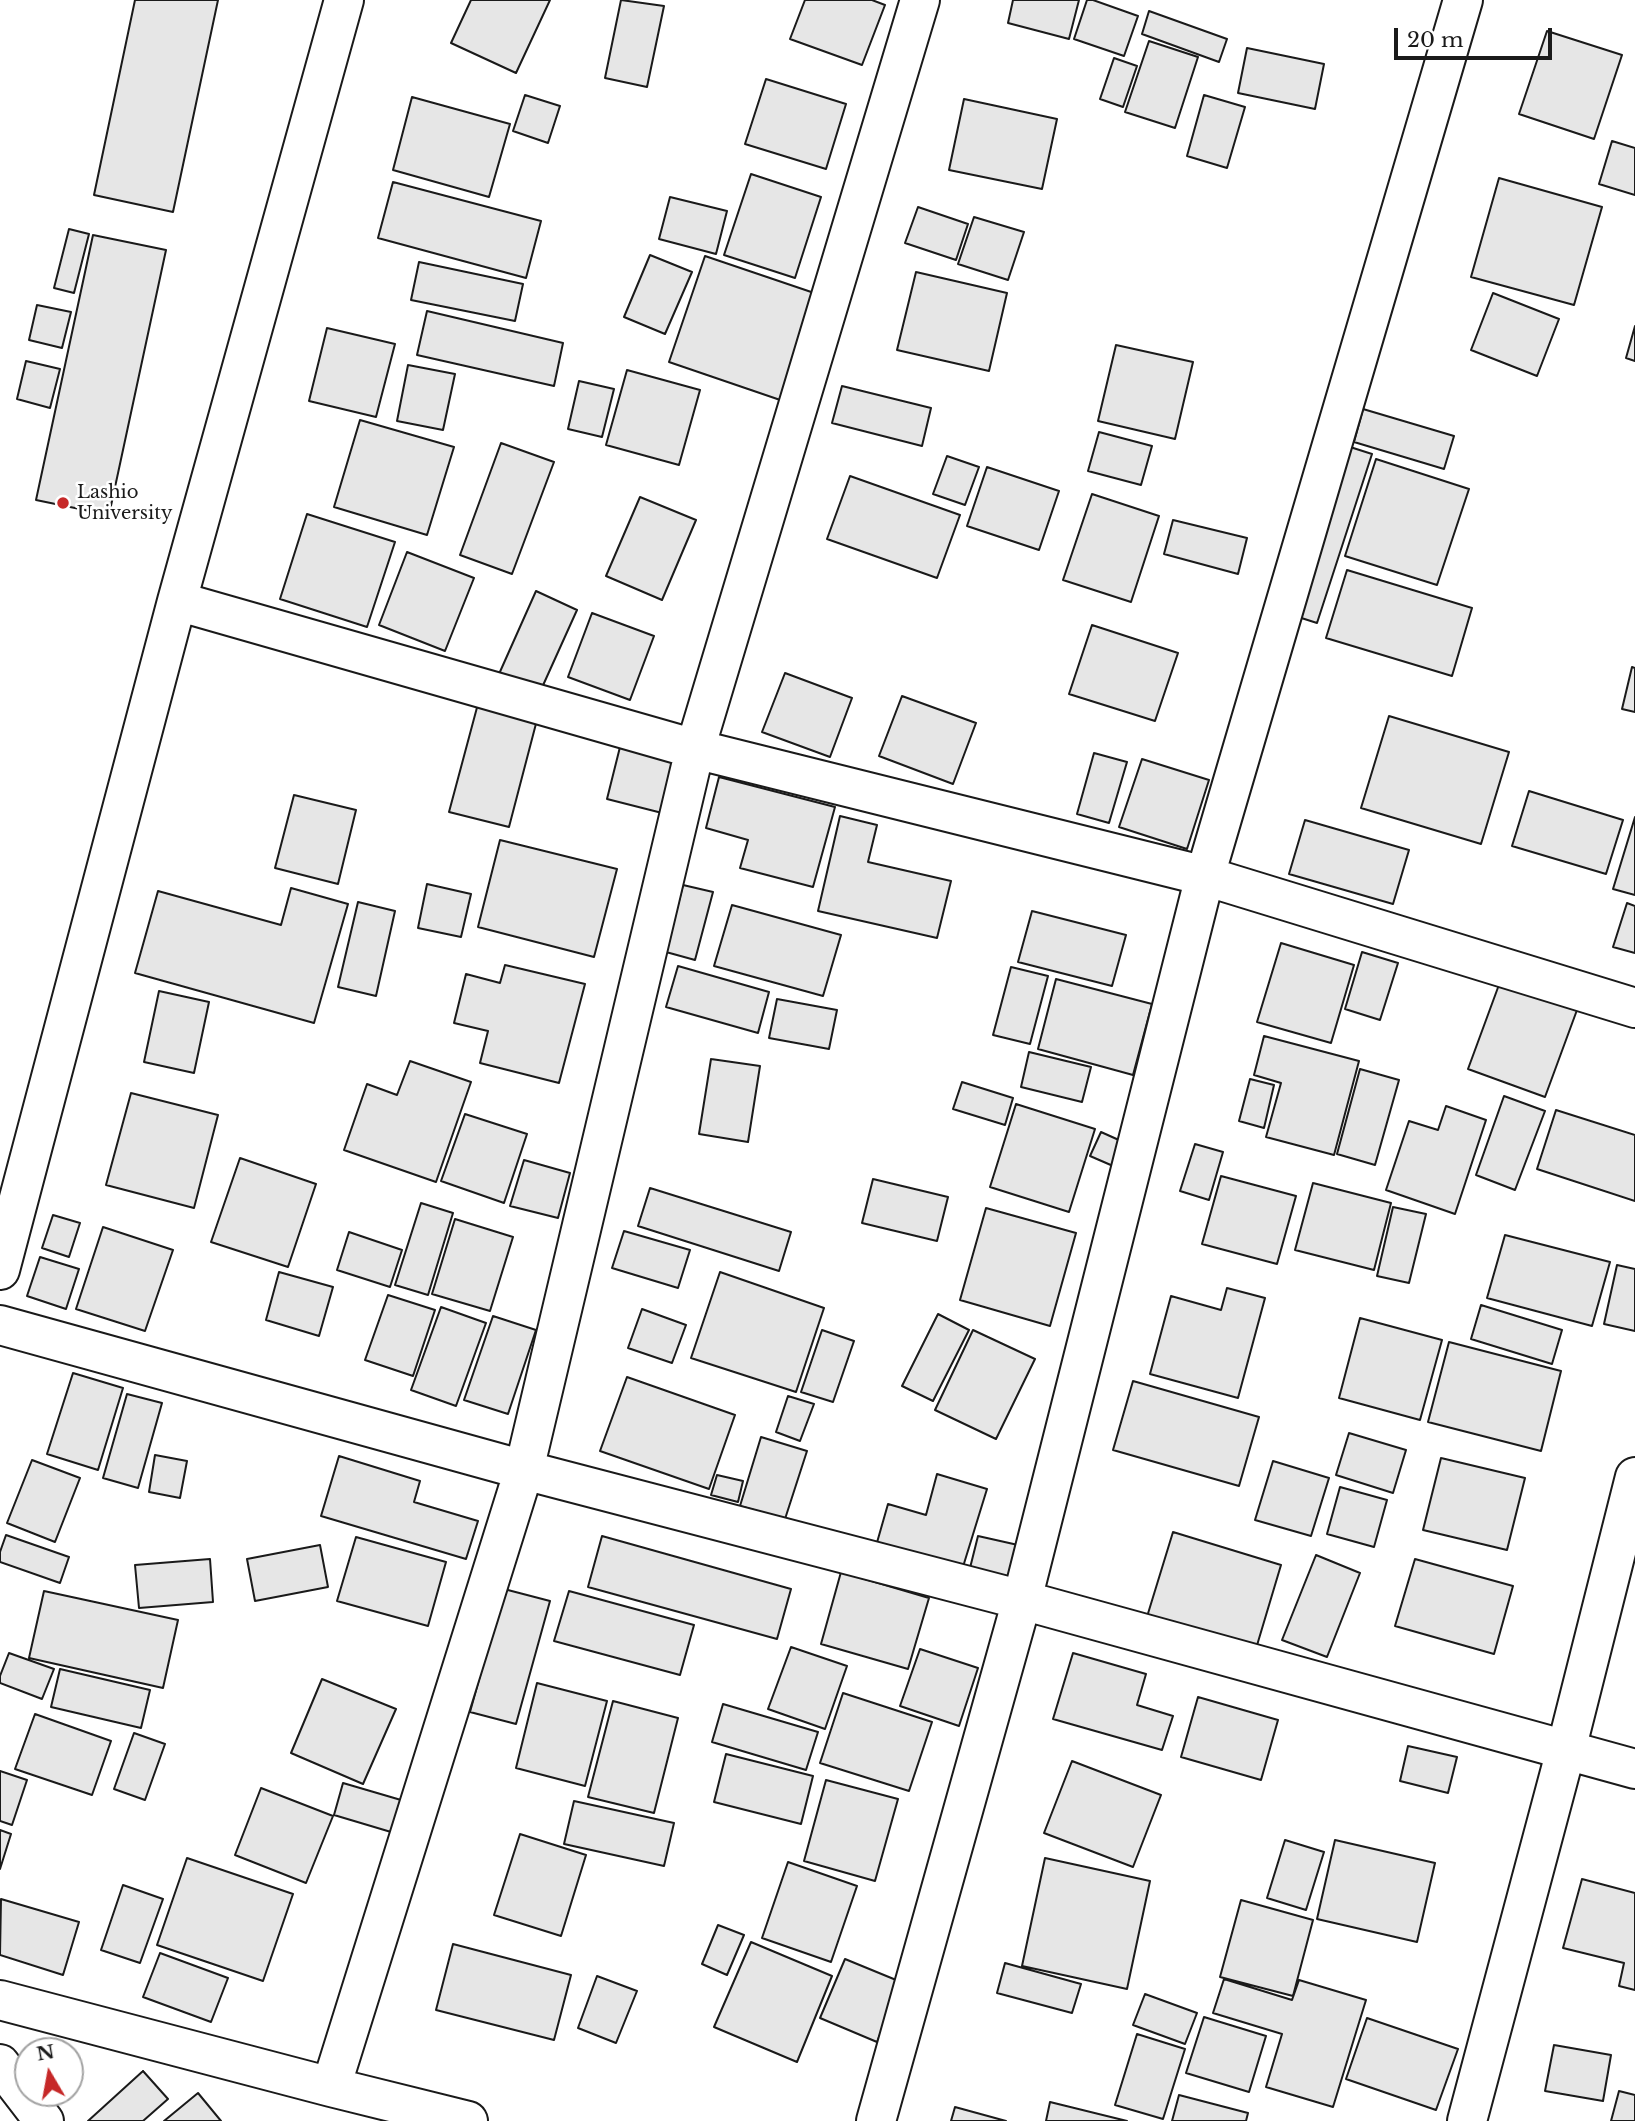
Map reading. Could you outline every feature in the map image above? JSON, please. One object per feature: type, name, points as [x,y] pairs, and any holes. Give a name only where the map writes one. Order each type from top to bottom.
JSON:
[{"type":"street","points":[[0,1269],[177,601],[344,0]]},
{"type":"street","points":[[331,2087],[524,1471],[695,749],[920,0]]},
{"type":"street","points":[[876,2121],[1022,1600],[1205,876],[1463,0]]},
{"type":"street","points":[[177,601],[695,749],[1205,876],[1635,1008]]},
{"type":"street","points":[[0,1325],[524,1471],[1022,1600],[1635,1769]]},
{"type":"street","points":[[1466,2121],[1566,1750],[1635,1477]]},
{"type":"street","points":[[0,2000],[468,2121]]},
{"type":"street","points":[[0,2064],[44,2121]]},
{"type":"building","points":[[135,0],[218,0],[173,212],[94,195]]},
{"type":"building","points":[[471,0],[550,0],[516,73],[451,43]]},
{"type":"building","points":[[621,0],[664,6],[647,87],[605,78]]},
{"type":"building","points":[[805,0],[872,0],[885,5],[862,65],[790,39]]},
{"type":"building","points":[[1013,0],[1079,0],[1069,39],[1008,23]]},
{"type":"building","points":[[1087,0],[1138,16],[1124,56],[1074,39]]},
{"type":"building","points":[[1149,11],[1227,39],[1219,62],[1142,34]]},
{"type":"building","points":[[1547,31],[1622,55],[1594,139],[1519,114]]},
{"type":"building","points":[[1149,41],[1198,57],[1175,128],[1125,112]]},
{"type":"building","points":[[1247,48],[1324,64],[1315,109],[1238,93]]},
{"type":"building","points":[[1114,58],[1137,66],[1123,107],[1100,99]]},
{"type":"building","points":[[766,79],[846,104],[826,169],[745,144]]},
{"type":"building","points":[[525,95],[560,106],[548,143],[513,131]]},
{"type":"building","points":[[1204,95],[1245,107],[1227,168],[1187,156]]},
{"type":"building","points":[[412,97],[510,124],[489,197],[393,170]]},
{"type":"building","points":[[964,99],[1057,119],[1042,189],[949,170]]},
{"type":"building","points":[[1612,141],[1635,148],[1635,195],[1599,184]]},
{"type":"building","points":[[751,174],[821,197],[795,278],[724,255]]},
{"type":"building","points":[[1499,178],[1602,207],[1574,305],[1471,277]]},
{"type":"building","points":[[393,182],[541,221],[526,278],[378,238]]},
{"type":"building","points":[[670,197],[727,211],[716,254],[659,239]]},
{"type":"building","points":[[918,207],[968,224],[956,260],[905,243]]},
{"type":"building","points":[[974,217],[1024,232],[1008,280],[958,264]]},
{"type":"building","points":[[69,229],[89,234],[74,293],[54,288]]},
{"type":"building","points":[[93,235],[166,250],[109,515],[36,500]]},
{"type":"building","points":[[650,255],[692,272],[665,334],[624,317]]},
{"type":"building","points":[[705,256],[826,297],[789,403],[669,362]]},
{"type":"building","points":[[419,262],[523,284],[515,321],[411,300]]},
{"type":"building","points":[[916,272],[1007,293],[989,371],[897,350]]},
{"type":"building","points":[[1493,293],[1559,319],[1537,376],[1471,350]]},
{"type":"building","points":[[37,305],[71,312],[62,348],[29,340]]},
{"type":"building","points":[[427,311],[563,343],[554,386],[417,355]]},
{"type":"building","points":[[1635,326],[1635,361],[1626,358]]},
{"type":"building","points":[[327,328],[395,344],[376,417],[309,401]]},
{"type":"building","points":[[1116,345],[1193,362],[1175,439],[1098,421]]},
{"type":"building","points":[[26,361],[60,369],[50,408],[17,399]]},
{"type":"building","points":[[408,365],[455,374],[443,430],[397,421]]},
{"type":"building","points":[[627,370],[700,390],[679,465],[606,445]]},
{"type":"building","points":[[579,381],[614,389],[602,437],[568,429]]},
{"type":"building","points":[[842,386],[931,408],[922,446],[832,423]]},
{"type":"building","points":[[1363,409],[1454,436],[1444,469],[1354,442]]},
{"type":"building","points":[[360,420],[454,447],[427,535],[334,507]]},
{"type":"building","points":[[1099,432],[1152,446],[1141,485],[1088,471]]},
{"type":"building","points":[[501,443],[554,462],[512,574],[460,555]]},
{"type":"building","points":[[1347,446],[1372,454],[1317,623],[1292,615]]},
{"type":"building","points":[[947,456],[979,467],[965,505],[933,494]]},
{"type":"building","points":[[1376,459],[1469,489],[1437,585],[1345,556]]},
{"type":"building","points":[[987,467],[1059,491],[1039,550],[967,526]]},
{"type":"building","points":[[850,476],[960,515],[937,578],[827,539]]},
{"type":"building","points":[[1092,494],[1159,516],[1131,602],[1063,580]]},
{"type":"building","points":[[640,497],[696,520],[662,600],[606,576]]},
{"type":"building","points":[[307,514],[395,542],[367,627],[280,599]]},
{"type":"building","points":[[1173,520],[1247,538],[1238,574],[1164,554]]},
{"type":"building","points":[[407,552],[474,578],[445,651],[379,625]]},
{"type":"building","points":[[1347,570],[1472,608],[1452,676],[1326,638]]},
{"type":"building","points":[[536,591],[577,610],[540,692],[499,674]]},
{"type":"building","points":[[592,613],[654,636],[630,700],[568,677]]},
{"type":"building","points":[[1092,625],[1178,653],[1155,721],[1069,694]]},
{"type":"building","points":[[1632,667],[1635,668],[1635,712],[1622,709]]},
{"type":"building","points":[[785,673],[852,698],[830,757],[762,732]]},
{"type":"building","points":[[902,696],[976,723],[953,784],[879,756]]},
{"type":"building","points":[[479,700],[538,716],[509,827],[449,812]]},
{"type":"building","points":[[1389,716],[1509,752],[1481,844],[1361,808]]},
{"type":"building","points":[[621,743],[685,759],[670,815],[607,799]]},
{"type":"building","points":[[1094,753],[1127,762],[1109,823],[1077,814]]},
{"type":"building","points":[[1142,759],[1209,780],[1187,849],[1119,827]]},
{"type":"building","points":[[719,777],[835,807],[813,887],[740,868],[748,840],[706,828]]},
{"type":"building","points":[[1529,791],[1623,820],[1606,874],[1512,846]]},
{"type":"building","points":[[294,795],[356,810],[338,884],[275,868]]},
{"type":"building","points":[[840,816],[877,825],[868,862],[951,881],[937,938],[818,911]]},
{"type":"building","points":[[1635,817],[1635,895],[1613,889]]},
{"type":"building","points":[[1305,820],[1409,850],[1393,904],[1289,874]]},
{"type":"building","points":[[500,840],[617,869],[594,957],[478,927]]},
{"type":"building","points":[[427,884],[471,894],[461,937],[418,928]]},
{"type":"building","points":[[683,885],[713,892],[695,960],[666,952]]},
{"type":"building","points":[[291,888],[348,904],[314,1023],[135,973],[158,891],[281,925]]},
{"type":"building","points":[[358,902],[395,911],[376,996],[338,987]]},
{"type":"building","points":[[1627,903],[1635,906],[1635,953],[1613,947]]},
{"type":"building","points":[[732,905],[841,935],[823,996],[714,966]]},
{"type":"building","points":[[1032,911],[1126,935],[1112,986],[1018,962]]},
{"type":"building","points":[[1281,943],[1354,965],[1331,1043],[1257,1022]]},
{"type":"building","points":[[1362,952],[1398,963],[1380,1020],[1345,1009]]},
{"type":"building","points":[[505,965],[585,984],[559,1083],[480,1063],[488,1031],[454,1023],[466,974],[500,983]]},
{"type":"building","points":[[678,966],[769,992],[758,1033],[666,1007]]},
{"type":"building","points":[[1011,967],[1048,976],[1030,1044],[993,1035]]},
{"type":"building","points":[[1056,979],[1152,1004],[1133,1075],[1038,1049]]},
{"type":"building","points":[[1500,982],[1577,1010],[1545,1097],[1468,1069]]},
{"type":"building","points":[[159,991],[209,1002],[194,1073],[144,1062]]},
{"type":"building","points":[[777,999],[837,1010],[829,1049],[769,1038]]},
{"type":"building","points":[[1264,1036],[1359,1061],[1334,1155],[1266,1137],[1281,1083],[1254,1075]]},
{"type":"building","points":[[1029,1052],[1091,1067],[1082,1102],[1021,1087]]},
{"type":"building","points":[[711,1059],[760,1066],[748,1142],[699,1134]]},
{"type":"building","points":[[410,1061],[471,1082],[436,1182],[344,1150],[367,1084],[397,1095]]},
{"type":"building","points":[[1360,1069],[1399,1080],[1375,1165],[1337,1154]]},
{"type":"building","points":[[1250,1079],[1274,1085],[1264,1128],[1239,1121]]},
{"type":"building","points":[[962,1082],[1013,1098],[1005,1125],[953,1109]]},
{"type":"building","points":[[131,1093],[218,1115],[194,1208],[106,1185]]},
{"type":"building","points":[[1504,1096],[1545,1111],[1515,1190],[1476,1175]]},
{"type":"building","points":[[1016,1104],[1095,1129],[1069,1212],[990,1187]]},
{"type":"building","points":[[1446,1106],[1486,1120],[1455,1214],[1386,1190],[1409,1121],[1438,1130]]},
{"type":"building","points":[[1556,1110],[1635,1135],[1635,1201],[1537,1169]]},
{"type":"building","points":[[465,1114],[527,1134],[504,1203],[441,1181]]},
{"type":"building","points":[[1101,1132],[1130,1145],[1120,1169],[1090,1156]]},
{"type":"building","points":[[1195,1144],[1223,1152],[1209,1200],[1180,1191]]},
{"type":"building","points":[[240,1158],[316,1184],[288,1267],[211,1242]]},
{"type":"building","points":[[524,1160],[570,1173],[558,1218],[510,1206]]},
{"type":"building","points":[[1221,1176],[1296,1196],[1277,1264],[1202,1244]]},
{"type":"building","points":[[873,1179],[948,1197],[937,1241],[862,1223]]},
{"type":"building","points":[[1313,1183],[1391,1203],[1374,1270],[1295,1250]]},
{"type":"building","points":[[650,1188],[791,1232],[779,1271],[638,1226]]},
{"type":"building","points":[[421,1203],[453,1213],[428,1295],[395,1285]]},
{"type":"building","points":[[1393,1207],[1426,1214],[1409,1283],[1377,1276]]},
{"type":"building","points":[[986,1208],[1076,1233],[1050,1326],[960,1300]]},
{"type":"building","points":[[53,1215],[80,1223],[69,1257],[42,1248]]},
{"type":"building","points":[[455,1219],[513,1237],[490,1311],[432,1294]]},
{"type":"building","points":[[103,1227],[173,1250],[145,1331],[76,1309]]},
{"type":"building","points":[[624,1231],[690,1250],[678,1288],[612,1268]]},
{"type":"building","points":[[349,1232],[402,1250],[390,1287],[337,1270]]},
{"type":"building","points":[[1505,1235],[1610,1262],[1592,1326],[1487,1298]]},
{"type":"building","points":[[40,1257],[79,1269],[66,1309],[27,1296]]},
{"type":"building","points":[[1617,1265],[1635,1269],[1635,1331],[1604,1324]]},
{"type":"building","points":[[279,1272],[333,1287],[319,1336],[266,1320]]},
{"type":"building","points":[[720,1272],[824,1308],[796,1392],[691,1358]]},
{"type":"building","points":[[1227,1288],[1265,1298],[1238,1398],[1150,1374],[1171,1296],[1221,1310]]},
{"type":"building","points":[[388,1295],[435,1310],[413,1376],[365,1360]]},
{"type":"building","points":[[1481,1305],[1562,1330],[1552,1364],[1471,1339]]},
{"type":"building","points":[[441,1307],[486,1323],[456,1406],[411,1390]]},
{"type":"building","points":[[642,1309],[686,1325],[672,1363],[628,1348]]},
{"type":"building","points":[[938,1314],[969,1330],[933,1401],[902,1386]]},
{"type":"building","points":[[493,1316],[536,1330],[508,1414],[464,1400]]},
{"type":"building","points":[[1360,1318],[1442,1340],[1420,1420],[1339,1398]]},
{"type":"building","points":[[822,1330],[854,1341],[833,1402],[801,1392]]},
{"type":"building","points":[[973,1330],[1035,1359],[996,1439],[935,1410]]},
{"type":"building","points":[[1449,1342],[1561,1371],[1541,1451],[1428,1422]]},
{"type":"building","points":[[73,1373],[123,1388],[98,1470],[47,1454]]},
{"type":"building","points":[[627,1377],[735,1415],[709,1489],[600,1451]]},
{"type":"building","points":[[1133,1381],[1259,1417],[1239,1486],[1113,1450]]},
{"type":"building","points":[[127,1394],[162,1403],[138,1488],[103,1478]]},
{"type":"building","points":[[788,1396],[814,1404],[800,1441],[776,1432]]},
{"type":"building","points":[[1349,1433],[1406,1450],[1393,1493],[1336,1475]]},
{"type":"building","points":[[761,1437],[807,1451],[785,1519],[740,1506]]},
{"type":"building","points":[[155,1455],[187,1461],[180,1498],[149,1492]]},
{"type":"building","points":[[339,1456],[420,1481],[414,1502],[478,1521],[466,1559],[321,1516]]},
{"type":"building","points":[[1441,1458],[1525,1478],[1507,1550],[1423,1530]]},
{"type":"building","points":[[32,1460],[80,1478],[55,1542],[7,1523]]},
{"type":"building","points":[[1273,1461],[1329,1478],[1311,1536],[1255,1520]]},
{"type":"building","points":[[937,1474],[987,1489],[962,1570],[876,1546],[888,1504],[926,1515]]},
{"type":"building","points":[[717,1475],[743,1481],[738,1502],[711,1495]]},
{"type":"building","points":[[1340,1487],[1387,1500],[1374,1547],[1327,1534]]},
{"type":"building","points":[[1173,1532],[1281,1565],[1255,1652],[1146,1620]]},
{"type":"building","points":[[6,1535],[69,1557],[60,1583],[0,1562],[0,1552]]},
{"type":"building","points":[[602,1536],[791,1589],[777,1639],[588,1587]]},
{"type":"building","points":[[978,1536],[1018,1545],[1007,1587],[968,1576]]},
{"type":"building","points":[[356,1537],[446,1562],[428,1626],[337,1601]]},
{"type":"building","points":[[320,1545],[328,1587],[255,1601],[247,1559]]},
{"type":"building","points":[[1316,1555],[1360,1573],[1327,1657],[1282,1640]]},
{"type":"building","points":[[210,1559],[213,1602],[139,1608],[135,1565]]},
{"type":"building","points":[[1415,1559],[1513,1586],[1494,1654],[1395,1626]]},
{"type":"building","points":[[841,1572],[929,1598],[908,1669],[821,1644]]},
{"type":"building","points":[[504,1589],[550,1601],[516,1724],[470,1712]]},
{"type":"building","points":[[44,1591],[178,1620],[163,1688],[29,1658]]},
{"type":"building","points":[[569,1591],[694,1625],[680,1675],[554,1641]]},
{"type":"building","points":[[791,1647],[847,1666],[825,1729],[768,1709]]},
{"type":"building","points":[[920,1649],[978,1668],[959,1726],[900,1706]]},
{"type":"building","points":[[9,1653],[54,1669],[42,1699],[0,1683]]},
{"type":"building","points":[[1073,1653],[1146,1674],[1137,1705],[1173,1716],[1162,1750],[1053,1719]]},
{"type":"building","points":[[60,1669],[150,1690],[141,1728],[51,1707]]},
{"type":"building","points":[[322,1679],[396,1709],[363,1784],[291,1753]]},
{"type":"building","points":[[537,1683],[607,1701],[585,1786],[516,1768]]},
{"type":"building","points":[[843,1693],[932,1722],[909,1791],[820,1763]]},
{"type":"building","points":[[1198,1697],[1278,1720],[1261,1780],[1181,1757]]},
{"type":"building","points":[[613,1701],[678,1718],[654,1813],[588,1797]]},
{"type":"building","points":[[723,1704],[818,1732],[806,1770],[712,1742]]},
{"type":"building","points":[[35,1714],[111,1741],[92,1795],[15,1769]]},
{"type":"building","points":[[134,1733],[165,1744],[145,1800],[114,1789]]},
{"type":"building","points":[[1408,1746],[1457,1757],[1448,1793],[1400,1781]]},
{"type":"building","points":[[726,1754],[813,1776],[801,1824],[714,1802]]},
{"type":"building","points":[[1072,1761],[1161,1795],[1133,1867],[1044,1833]]},
{"type":"building","points":[[0,1771],[27,1780],[12,1825],[0,1821]]},
{"type":"building","points":[[826,1780],[898,1799],[875,1881],[804,1861]]},
{"type":"building","points":[[343,1783],[401,1800],[391,1832],[334,1815]]},
{"type":"building","points":[[261,1788],[333,1816],[306,1883],[235,1855]]},
{"type":"building","points":[[574,1801],[674,1823],[664,1866],[564,1844]]},
{"type":"building","points":[[0,1830],[11,1834],[0,1869]]},
{"type":"building","points":[[520,1834],[586,1855],[561,1936],[494,1915]]},
{"type":"building","points":[[1285,1840],[1324,1852],[1306,1910],[1267,1898]]},
{"type":"building","points":[[1335,1840],[1435,1863],[1417,1942],[1317,1919]]},
{"type":"building","points":[[187,1858],[293,1894],[263,1981],[157,1945]]},
{"type":"building","points":[[1045,1858],[1150,1881],[1127,1989],[1022,1966]]},
{"type":"building","points":[[788,1862],[857,1886],[831,1962],[762,1938]]},
{"type":"building","points":[[1582,1879],[1635,1893],[1635,1990],[1619,1986],[1624,1963],[1563,1948]]},
{"type":"building","points":[[123,1885],[163,1899],[140,1963],[101,1950]]},
{"type":"building","points":[[1,1899],[79,1922],[63,1975],[0,1955]]},
{"type":"building","points":[[1241,1900],[1313,1920],[1293,1996],[1220,1977]]},
{"type":"building","points":[[718,1925],[744,1935],[727,1975],[702,1964]]},
{"type":"building","points":[[751,1942],[832,1976],[797,2062],[714,2027]]},
{"type":"building","points":[[453,1944],[571,1975],[554,2040],[436,2010]]},
{"type":"building","points":[[160,1953],[228,1978],[211,2022],[143,1997]]},
{"type":"building","points":[[845,1959],[901,1982],[877,2042],[820,2018]]},
{"type":"building","points":[[1005,1963],[1081,1984],[1072,2013],[997,1993]]},
{"type":"building","points":[[597,1976],[637,1991],[616,2043],[578,2028]]},
{"type":"building","points":[[1224,1979],[1292,2000],[1299,1980],[1366,2000],[1333,2107],[1266,2087],[1282,2034],[1213,2013]]},
{"type":"building","points":[[1145,1994],[1197,2013],[1185,2044],[1133,2025]]},
{"type":"building","points":[[1204,2017],[1266,2036],[1249,2092],[1186,2073]]},
{"type":"building","points":[[1367,2018],[1458,2049],[1436,2110],[1346,2079]]},
{"type":"building","points":[[1137,2034],[1185,2049],[1163,2119],[1115,2105]]},
{"type":"building","points":[[1554,2045],[1611,2055],[1603,2101],[1545,2091]]},
{"type":"building","points":[[143,2071],[168,2099],[143,2121],[88,2121]]},
{"type":"building","points":[[1619,2091],[1635,2095],[1635,2121],[1611,2121]]},
{"type":"building","points":[[198,2093],[221,2121],[164,2121]]},
{"type":"building","points":[[1179,2095],[1248,2113],[1246,2121],[1172,2121]]},
{"type":"building","points":[[1050,2102],[1127,2121],[1046,2121]]},
{"type":"building","points":[[955,2107],[1006,2121],[951,2121]]},
{"type":"place","name":"Lashio University","points":[[63,503]]}]
